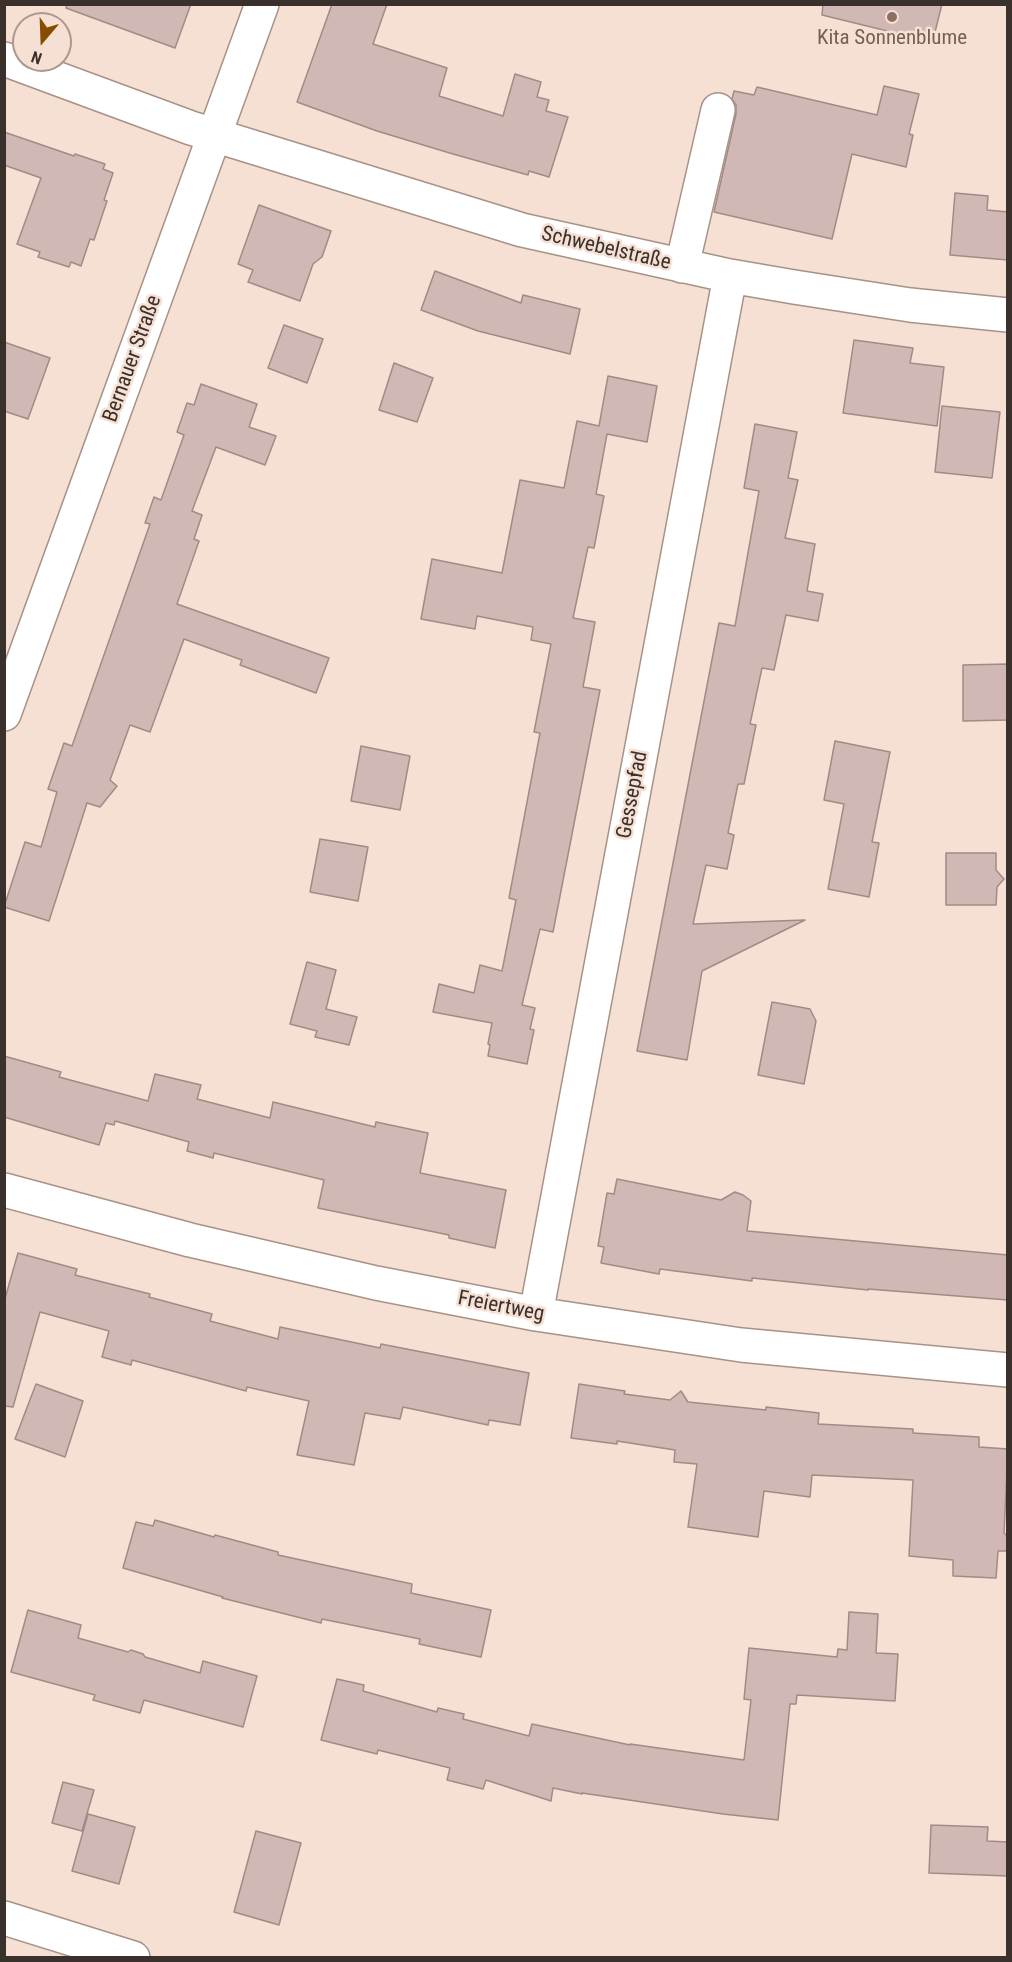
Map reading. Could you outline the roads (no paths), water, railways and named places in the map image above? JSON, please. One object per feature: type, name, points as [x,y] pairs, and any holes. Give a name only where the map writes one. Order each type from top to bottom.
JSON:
[{"type":"street","name":"Bernauer Straße","points":[[4,714],[262,4]]},
{"type":"street","name":"Schwebelstraße","points":[[4,59],[191,128],[522,230],[730,276],[910,305],[1008,315]]},
{"type":"street","points":[[682,266],[718,110]]},
{"type":"street","name":"Gessepfad","points":[[536,1314],[730,276]]},
{"type":"street","name":"Freiertweg","points":[[4,1190],[190,1240],[376,1283],[536,1314],[741,1345],[1008,1370]]},
{"type":"street","points":[[4,1918],[133,1958]]},
{"type":"place","name":"Kita Sonnenblume","points":[[892,17]]}]
